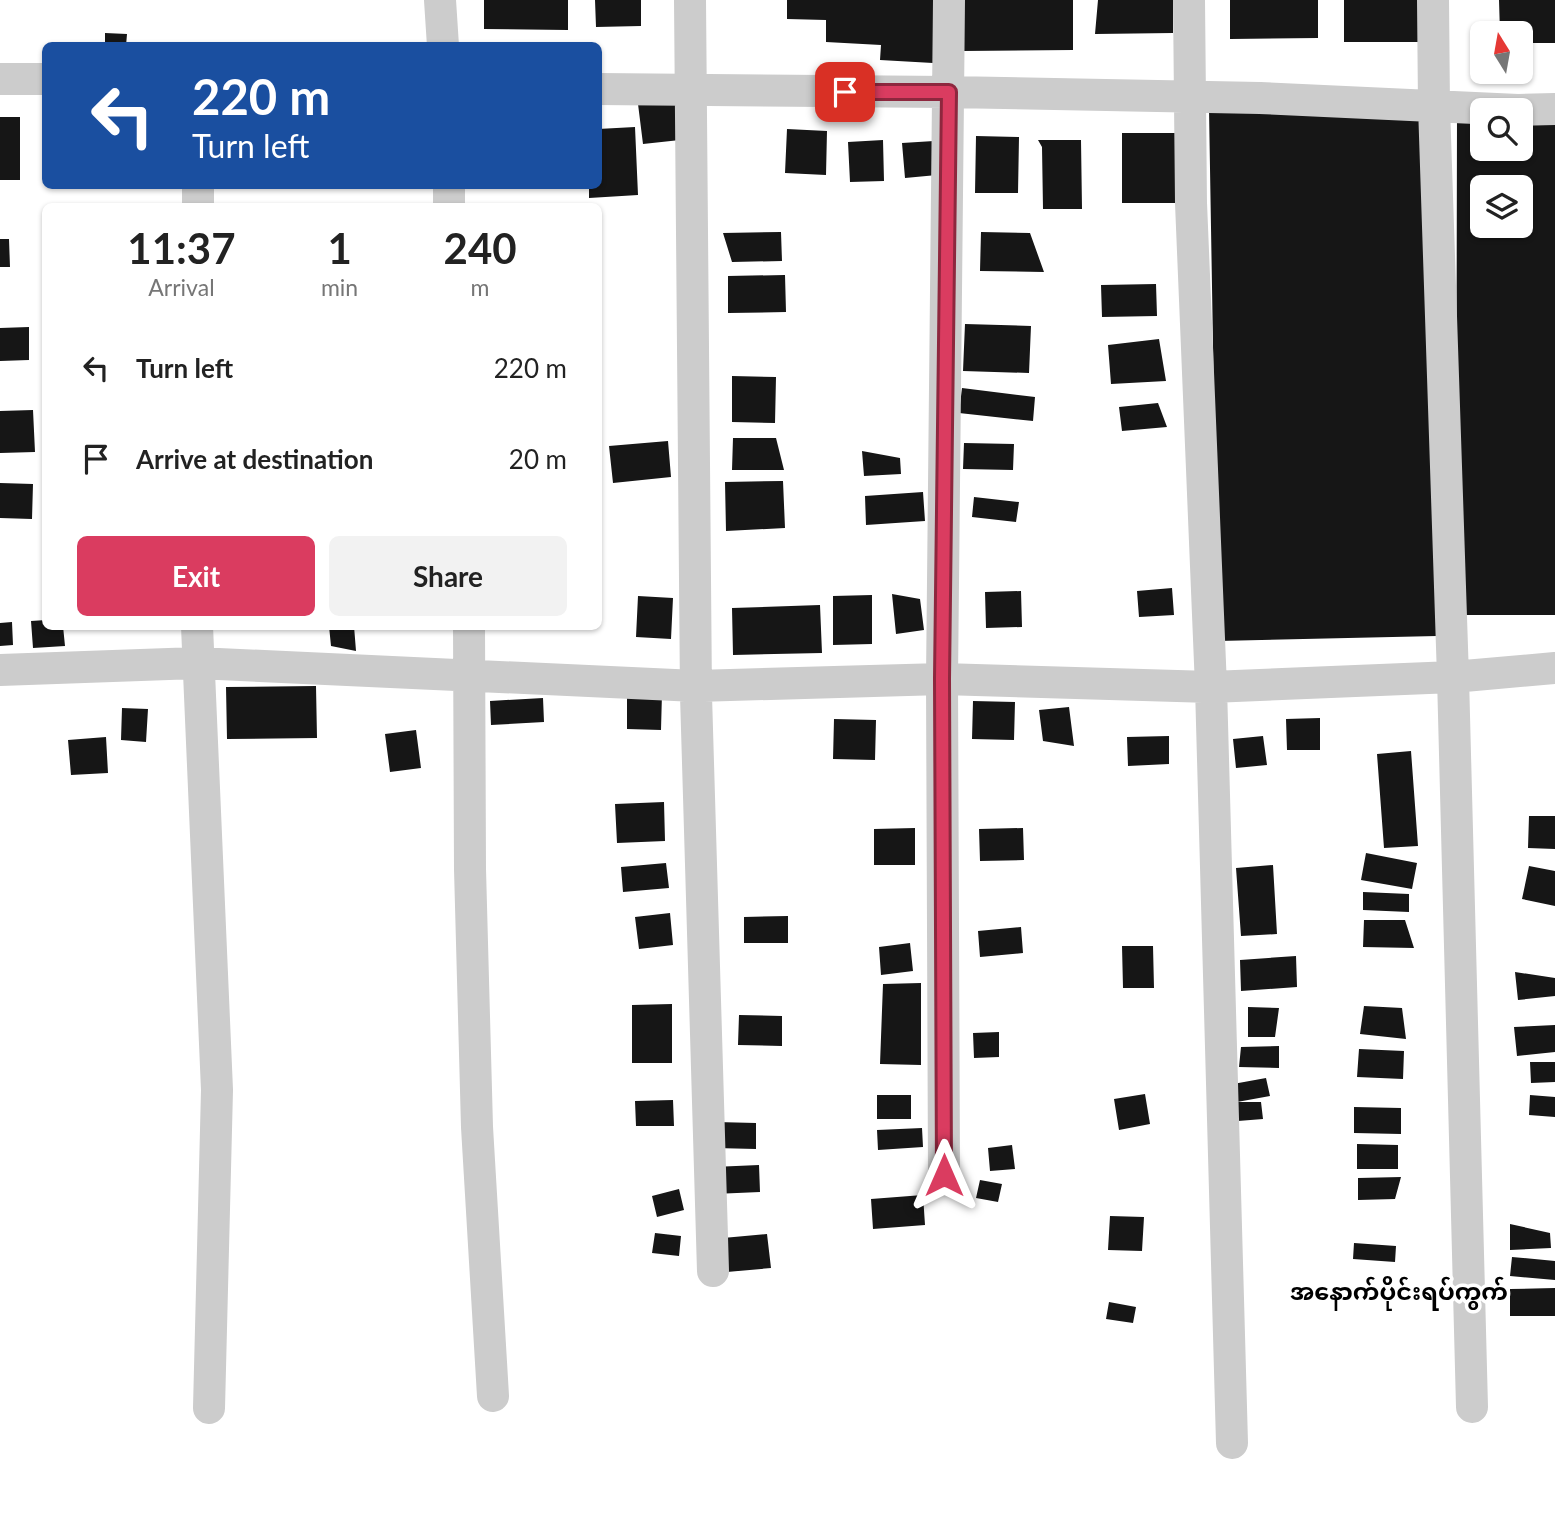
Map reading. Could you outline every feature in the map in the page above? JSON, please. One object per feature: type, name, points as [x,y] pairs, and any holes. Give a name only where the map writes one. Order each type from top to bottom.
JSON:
[{"type":"street","points":[[440,0],[443,42]]},
{"type":"street","points":[[690,0],[696,686],[713,1271]]},
{"type":"street","points":[[944,1175],[942,679],[949,0]]},
{"type":"street","points":[[1189,0],[1191,203],[1211,687],[1232,1443]]},
{"type":"street","points":[[1433,0],[1472,1407]]},
{"type":"street","points":[[0,79],[42,79]]},
{"type":"street","points":[[602,89],[1189,97],[1555,109]]},
{"type":"street","points":[[197,630],[217,1090],[209,1408]]},
{"type":"street","points":[[469,630],[470,869],[477,1127],[493,1396]]},
{"type":"street","points":[[0,670],[197,663],[696,686],[942,679],[1211,687],[1453,677],[1555,668]]},
{"type":"building","points":[[484,0],[568,0],[568,30],[484,29]]},
{"type":"building","points":[[595,0],[641,0],[641,26],[596,27]]},
{"type":"building","points":[[787,0],[935,0],[933,63],[880,60],[881,45],[826,42],[826,20],[787,19]]},
{"type":"building","points":[[962,0],[1073,0],[1073,50],[962,51]]},
{"type":"building","points":[[1098,0],[1173,0],[1173,33],[1095,34]]},
{"type":"building","points":[[1230,0],[1318,0],[1318,38],[1230,39]]},
{"type":"building","points":[[1344,0],[1423,0],[1422,42],[1344,42]]},
{"type":"building","points":[[1499,0],[1555,0],[1555,43],[1533,43],[1533,21],[1500,21]]},
{"type":"building","points":[[105,33],[127,34],[126,42],[105,42]]},
{"type":"building","points":[[675,99],[680,140],[643,144],[638,104]]},
{"type":"building","points":[[1209,109],[1427,112],[1437,636],[1218,641]]},
{"type":"building","points":[[1457,113],[1470,113],[1470,161],[1533,161],[1533,113],[1555,113],[1555,615],[1456,615]]},
{"type":"building","points":[[0,117],[20,117],[20,180],[0,180]]},
{"type":"building","points":[[635,127],[638,195],[589,198],[589,189],[602,189],[602,129]]},
{"type":"building","points":[[787,129],[827,131],[826,175],[785,173]]},
{"type":"building","points":[[1122,133],[1181,133],[1181,203],[1122,203]]},
{"type":"building","points":[[976,136],[1019,137],[1018,193],[975,193]]},
{"type":"building","points":[[883,140],[884,181],[850,182],[848,142]]},
{"type":"building","points":[[1038,140],[1081,140],[1082,209],[1043,209],[1042,147]]},
{"type":"building","points":[[934,141],[937,175],[905,178],[902,143]]},
{"type":"building","points":[[781,232],[782,261],[732,262],[723,233]]},
{"type":"building","points":[[981,232],[1030,233],[1044,272],[980,271]]},
{"type":"building","points":[[0,239],[9,239],[10,267],[0,267]]},
{"type":"building","points":[[785,275],[786,312],[728,313],[728,276]]},
{"type":"building","points":[[1156,284],[1157,316],[1102,317],[1101,285]]},
{"type":"building","points":[[965,324],[1031,326],[1029,373],[963,371]]},
{"type":"building","points":[[29,327],[29,360],[0,361],[0,328]]},
{"type":"building","points":[[1159,339],[1166,381],[1111,384],[1108,345]]},
{"type":"building","points":[[732,376],[776,377],[775,423],[732,422]]},
{"type":"building","points":[[962,388],[1035,397],[1033,421],[959,413]]},
{"type":"building","points":[[1158,403],[1167,427],[1122,431],[1119,407]]},
{"type":"building","points":[[33,410],[35,452],[0,453],[0,411]]},
{"type":"building","points":[[733,438],[776,438],[784,470],[732,470]]},
{"type":"building","points":[[668,441],[671,477],[613,483],[609,446]]},
{"type":"building","points":[[964,443],[1014,444],[1013,470],[963,469]]},
{"type":"building","points":[[862,451],[900,458],[901,474],[864,476]]},
{"type":"building","points":[[783,481],[785,528],[726,531],[725,482]]},
{"type":"building","points":[[0,483],[33,484],[32,519],[0,518]]},
{"type":"building","points":[[923,492],[925,521],[866,525],[865,496]]},
{"type":"building","points":[[974,497],[1019,502],[1016,522],[972,517]]},
{"type":"building","points":[[1172,588],[1174,615],[1139,617],[1137,591]]},
{"type":"building","points":[[1021,591],[1022,627],[986,628],[985,592]]},
{"type":"building","points":[[892,594],[920,599],[924,630],[896,634]]},
{"type":"building","points":[[872,595],[872,644],[833,645],[833,596]]},
{"type":"building","points":[[638,596],[673,598],[671,639],[636,637]]},
{"type":"building","points":[[820,605],[822,653],[733,655],[732,608]]},
{"type":"building","points":[[42,620],[42,630],[63,630],[65,646],[33,648],[31,621]]},
{"type":"building","points":[[12,622],[13,645],[0,646],[0,623]]},
{"type":"building","points":[[329,630],[354,630],[356,651],[331,646]]},
{"type":"building","points":[[316,686],[317,738],[227,739],[226,687]]},
{"type":"building","points":[[627,693],[662,693],[661,730],[627,729]]},
{"type":"building","points":[[543,698],[544,722],[491,725],[490,701]]},
{"type":"building","points":[[973,701],[1015,702],[1014,740],[972,739]]},
{"type":"building","points":[[1069,707],[1074,746],[1043,741],[1039,710]]},
{"type":"building","points":[[122,708],[148,709],[146,742],[121,740]]},
{"type":"building","points":[[1320,718],[1320,750],[1287,750],[1286,719]]},
{"type":"building","points":[[834,719],[876,720],[875,760],[833,759]]},
{"type":"building","points":[[416,730],[421,768],[390,772],[385,734]]},
{"type":"building","points":[[1169,736],[1169,764],[1128,766],[1127,737]]},
{"type":"building","points":[[1263,736],[1267,765],[1236,768],[1233,739]]},
{"type":"building","points":[[106,737],[108,773],[71,775],[68,740]]},
{"type":"building","points":[[1411,751],[1418,846],[1384,848],[1377,754]]},
{"type":"building","points":[[664,802],[665,841],[617,843],[615,804]]},
{"type":"building","points":[[1529,816],[1555,816],[1555,849],[1528,848]]},
{"type":"building","points":[[915,828],[915,865],[874,865],[874,829]]},
{"type":"building","points":[[1023,828],[1024,860],[980,861],[979,829]]},
{"type":"building","points":[[1366,853],[1417,863],[1412,889],[1361,880]]},
{"type":"building","points":[[666,863],[669,888],[623,892],[621,867]]},
{"type":"building","points":[[1273,865],[1277,934],[1241,936],[1236,868]]},
{"type":"building","points":[[1529,866],[1555,871],[1555,906],[1522,899]]},
{"type":"building","points":[[1363,892],[1409,894],[1409,912],[1363,910]]},
{"type":"building","points":[[670,913],[673,945],[639,949],[635,917]]},
{"type":"building","points":[[788,916],[788,943],[744,943],[744,917]]},
{"type":"building","points":[[1364,920],[1405,920],[1414,948],[1363,947]]},
{"type":"building","points":[[1021,927],[1023,953],[980,957],[978,931]]},
{"type":"building","points":[[910,943],[913,971],[881,975],[879,947]]},
{"type":"building","points":[[1122,946],[1153,946],[1154,988],[1123,988]]},
{"type":"building","points":[[1296,956],[1297,987],[1241,991],[1240,960]]},
{"type":"building","points":[[1515,972],[1555,978],[1555,996],[1518,1000]]},
{"type":"building","points":[[921,983],[921,1065],[880,1064],[883,984]]},
{"type":"building","points":[[672,1004],[672,1063],[632,1063],[632,1005]]},
{"type":"building","points":[[1364,1006],[1402,1008],[1406,1039],[1360,1034]]},
{"type":"building","points":[[1248,1007],[1279,1008],[1275,1037],[1248,1037]]},
{"type":"building","points":[[739,1015],[782,1016],[782,1046],[738,1045]]},
{"type":"building","points":[[1555,1025],[1555,1052],[1517,1056],[1514,1027]]},
{"type":"building","points":[[999,1032],[999,1057],[974,1058],[973,1033]]},
{"type":"building","points":[[1279,1046],[1279,1068],[1239,1067],[1241,1047]]},
{"type":"building","points":[[1359,1049],[1404,1051],[1403,1079],[1357,1077]]},
{"type":"building","points":[[1530,1062],[1555,1062],[1555,1082],[1531,1083]]},
{"type":"building","points":[[1266,1078],[1270,1096],[1237,1102],[1233,1084]]},
{"type":"building","points":[[1145,1094],[1150,1124],[1119,1130],[1114,1099]]},
{"type":"building","points":[[877,1095],[911,1095],[911,1119],[877,1119]]},
{"type":"building","points":[[1530,1095],[1555,1097],[1555,1117],[1529,1115]]},
{"type":"building","points":[[673,1100],[674,1126],[636,1126],[635,1101]]},
{"type":"building","points":[[1237,1102],[1261,1102],[1263,1119],[1238,1121]]},
{"type":"building","points":[[1354,1107],[1401,1108],[1401,1134],[1354,1133]]},
{"type":"building","points":[[716,1122],[756,1123],[756,1149],[715,1148]]},
{"type":"building","points":[[922,1128],[923,1147],[878,1150],[877,1130]]},
{"type":"building","points":[[1357,1144],[1398,1145],[1398,1169],[1357,1169]]},
{"type":"building","points":[[1012,1145],[1015,1169],[990,1171],[988,1148]]},
{"type":"building","points":[[759,1165],[760,1192],[714,1194],[713,1167]]},
{"type":"building","points":[[1401,1177],[1395,1199],[1358,1200],[1358,1178]]},
{"type":"building","points":[[980,1180],[1002,1184],[998,1202],[976,1198]]},
{"type":"building","points":[[679,1189],[684,1210],[657,1217],[652,1196]]},
{"type":"building","points":[[923,1195],[925,1225],[873,1229],[871,1199]]},
{"type":"building","points":[[1110,1216],[1144,1217],[1142,1251],[1108,1250]]},
{"type":"building","points":[[1510,1224],[1550,1233],[1551,1248],[1510,1250]]},
{"type":"building","points":[[655,1233],[681,1236],[679,1256],[652,1253]]},
{"type":"building","points":[[767,1234],[771,1268],[716,1273],[712,1239]]},
{"type":"building","points":[[1354,1243],[1396,1246],[1395,1262],[1353,1259]]},
{"type":"building","points":[[1512,1257],[1555,1261],[1555,1280],[1510,1276]]},
{"type":"building","points":[[1555,1288],[1555,1316],[1510,1316],[1510,1289]]},
{"type":"building","points":[[1109,1302],[1136,1307],[1133,1323],[1106,1319]]},
{"type":"district","name":"အနောက်ပိုင်းရပ်ကွက်","points":[[1399,1290]]},
{"type":"route","points":[[845,92],[949,92],[942,679],[944,1175]]}]
